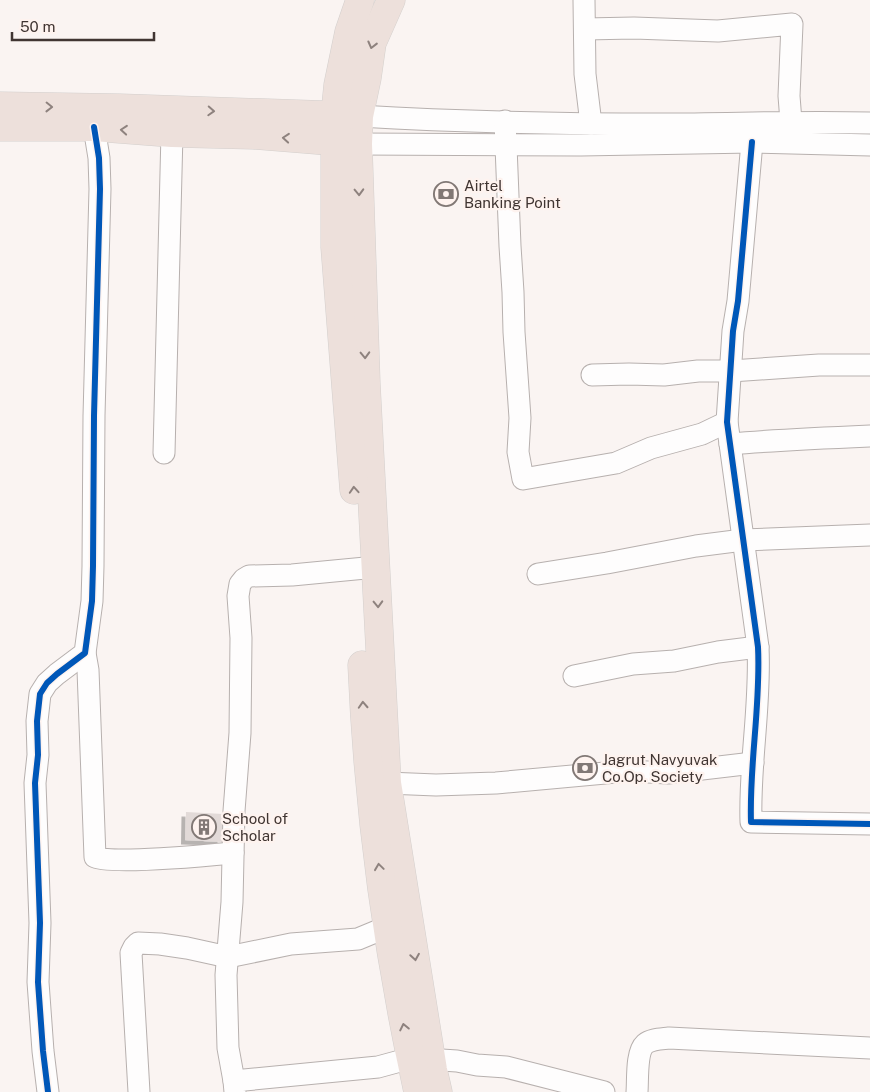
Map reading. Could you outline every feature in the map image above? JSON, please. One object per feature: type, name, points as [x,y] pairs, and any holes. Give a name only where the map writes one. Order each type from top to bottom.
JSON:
[{"type":"highway","points":[[360,0],[349,32],[338,85],[347,129],[366,383],[367,568],[364,730],[370,799],[398,925],[421,1059],[418,1092]]},
{"type":"highway","points":[[347,129],[367,78],[372,42],[391,0]]},
{"type":"highway","points":[[0,106],[130,108],[347,129]]},
{"type":"highway","points":[[0,127],[94,127],[172,134],[254,135],[347,129]]},
{"type":"highway","points":[[367,568],[398,925]]},
{"type":"highway","points":[[421,1059],[438,1092]]},
{"type":"street","points":[[584,0],[585,74],[591,124]]},
{"type":"street","points":[[585,29],[634,28],[718,31],[792,24],[789,73],[793,143]]},
{"type":"street","points":[[505,121],[510,246],[514,292],[514,340],[520,418],[518,452],[523,479],[616,463],[651,448],[702,434],[727,422]]},
{"type":"street","points":[[347,129],[505,121],[591,124],[791,121],[870,123]]},
{"type":"street","points":[[94,127],[99,158],[100,236],[94,416],[92,601],[85,653],[88,670],[94,857],[111,860],[233,853]]},
{"type":"street","points":[[347,129],[507,145],[752,142],[870,145]]},
{"type":"street","points":[[164,453],[172,134]]},
{"type":"street","points":[[752,142],[738,301],[733,331],[727,422],[760,673],[750,796],[750,822],[870,824]]},
{"type":"street","points":[[592,375],[664,376],[698,371],[731,371],[819,365],[870,365]]},
{"type":"street","points":[[730,444],[771,440],[809,440],[870,436]]},
{"type":"street","points":[[538,574],[696,546],[743,540],[870,536]]},
{"type":"street","points":[[367,568],[292,575],[249,576],[240,584],[238,596],[241,638],[241,705],[232,902],[226,975],[228,1048],[235,1087],[378,1067],[421,1059],[506,1067],[604,1092]]},
{"type":"street","points":[[574,676],[634,664],[758,647]]},
{"type":"street","points":[[48,1092],[38,982],[40,923],[35,783],[38,756],[37,721],[40,694],[47,683],[85,653]]},
{"type":"street","points":[[387,784],[496,783],[627,771],[668,772],[753,764]]},
{"type":"street","points":[[139,1092],[131,953],[138,943],[160,944],[228,957],[291,944],[358,939],[398,925]]},
{"type":"street","points":[[638,1092],[641,1050],[646,1043],[654,1040],[669,1038],[870,1048]]},
{"type":"building","name":"School of Scholar","points":[[186,812],[223,814],[222,842],[185,840]]},
{"type":"cycle path","points":[[48,1092],[38,982],[40,923],[35,783],[38,755],[37,721],[40,694],[47,683],[85,653],[92,601],[94,416],[100,189],[99,158],[94,127]]},
{"type":"cycle path","points":[[752,142],[738,301],[733,331],[727,422],[758,647],[758,691],[751,822],[870,824]]},
{"type":"place","name":"Airtel Banking Point","points":[[446,194]]},
{"type":"place","name":"Jagrut Navyuvak Co.Op. Society","points":[[585,768]]},
{"type":"place","name":"School of Scholar","points":[[204,827]]}]
